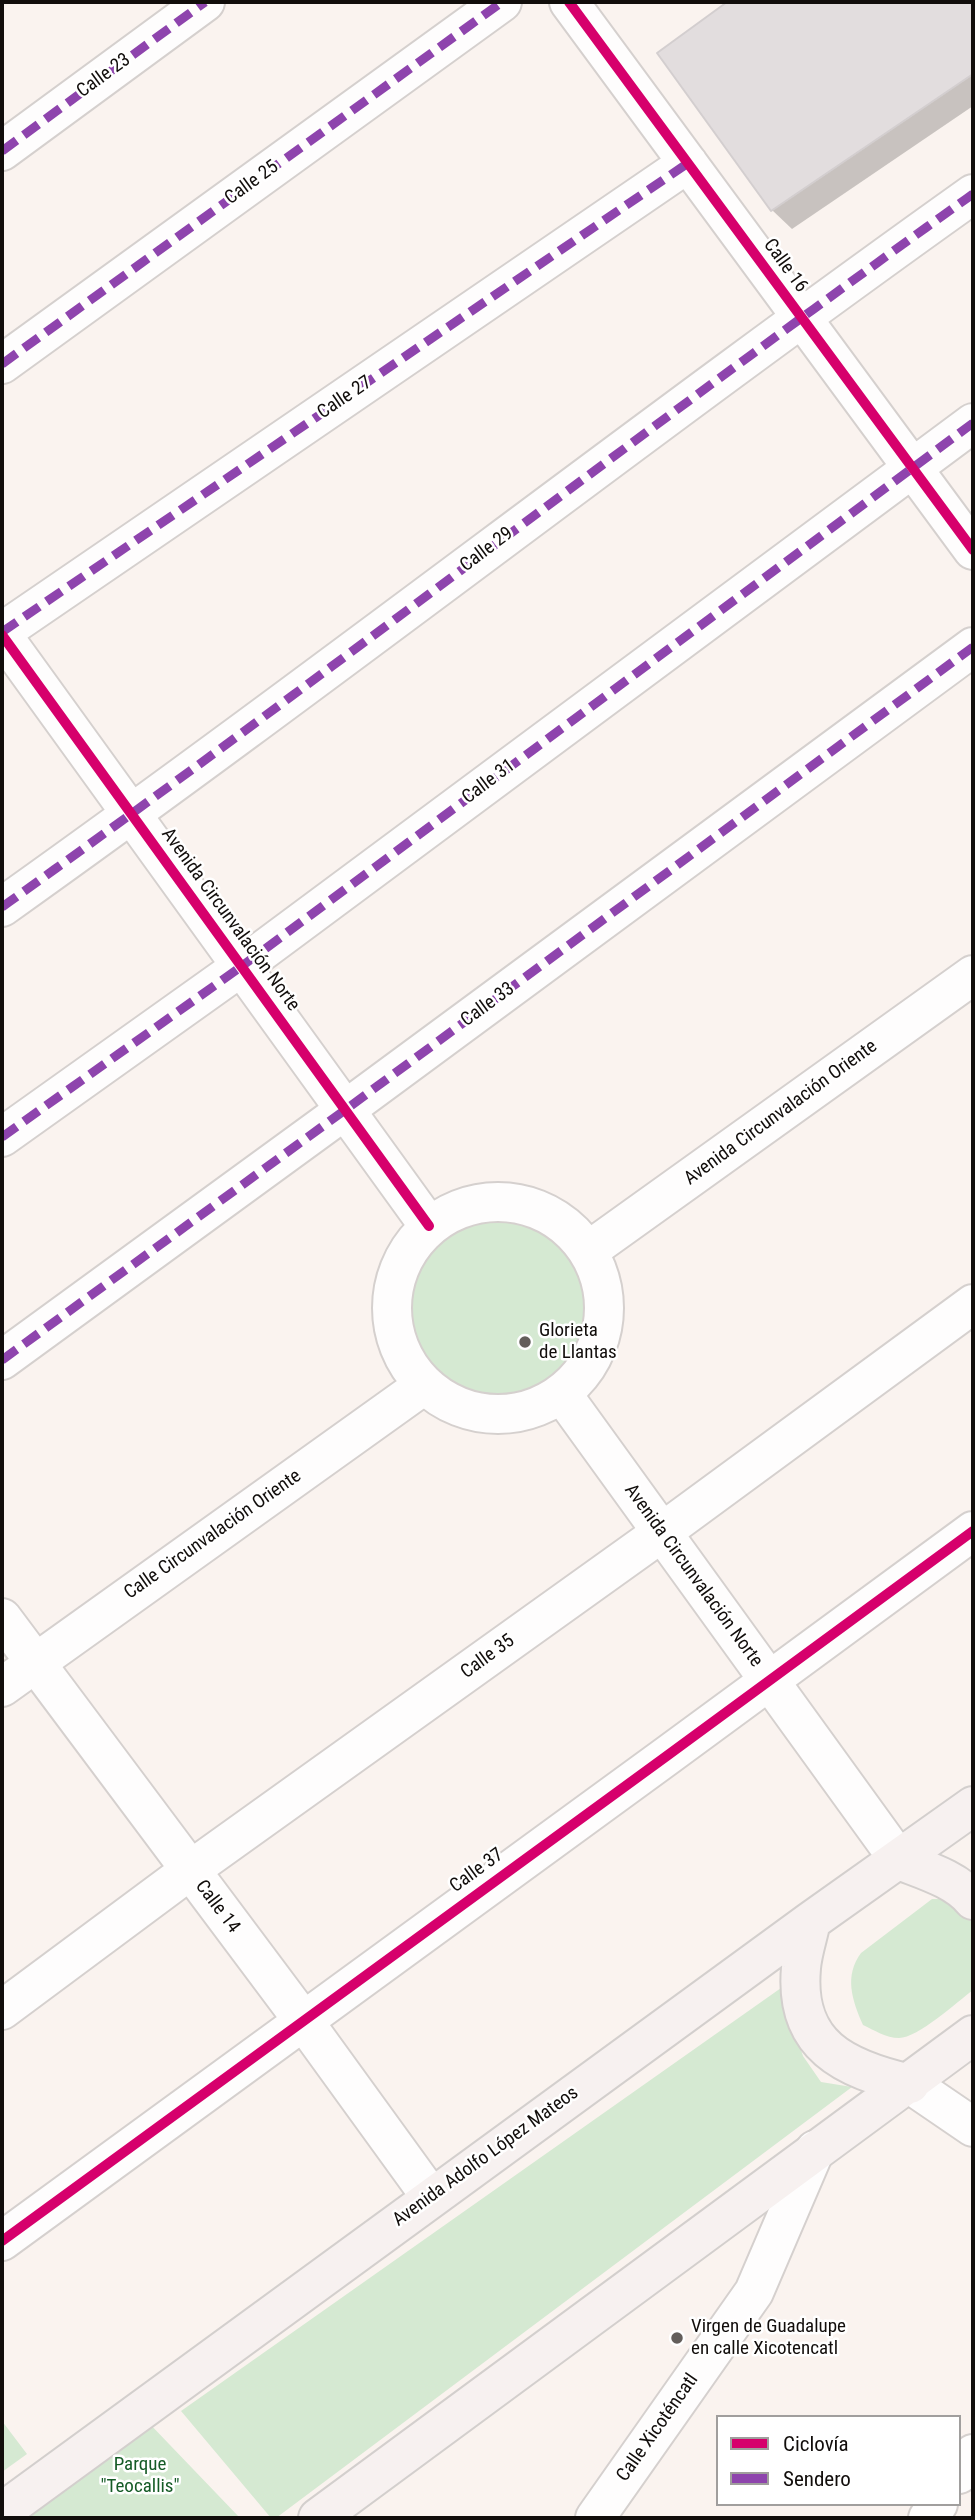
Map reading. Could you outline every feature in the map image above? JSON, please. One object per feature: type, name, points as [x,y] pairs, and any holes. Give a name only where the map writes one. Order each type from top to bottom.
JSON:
[{"type":"main road","name":"Avenida Adolfo López Mateos","points":[[2,2512],[431,2197],[973,1806]]},
{"type":"main road","points":[[900,1860],[944,1879],[967,1893],[973,1900]]},
{"type":"main road","points":[[811,1921],[801,1966],[800,1990],[804,2012],[820,2042],[848,2064],[875,2076],[910,2084]]},
{"type":"main road","points":[[318,2518],[973,2035]]},
{"type":"street","name":"Calle 23","points":[[2,150],[205,2]]},
{"type":"street","name":"Calle 25","points":[[2,364],[502,2]]},
{"type":"street","name":"Calle 16","points":[[569,2],[973,550]]},
{"type":"street","name":"Calle 27","points":[[2,634],[688,163]]},
{"type":"street","name":"Calle 29","points":[[2,907],[131,815],[801,317],[973,194]]},
{"type":"street","name":"Calle 31","points":[[2,1137],[242,966],[973,423]]},
{"type":"street","name":"Avenida Circunvalación Norte","points":[[2,634],[429,1226]]},
{"type":"street","name":"Calle 33","points":[[2,1360],[973,647]]},
{"type":"street","name":"Avenida Circunvalación Oriente","points":[[589,1251],[973,975]]},
{"type":"street","points":[[484,1202],[514,1203],[544,1212],[568,1228],[589,1251],[602,1280],[606,1312],[600,1343],[584,1372],[562,1394],[536,1408],[507,1415],[476,1413],[448,1403],[424,1385],[403,1356],[392,1322],[393,1287],[406,1253],[429,1226],[455,1210],[484,1202]]},
{"type":"street","name":"Calle 35","points":[[2,2010],[189,1871],[661,1533],[973,1304]]},
{"type":"street","name":"Calle Circunvalación Oriente","points":[[2,1686],[424,1385]]},
{"type":"street","name":"Avenida Circunvalación Norte","points":[[562,1394],[900,1860]]},
{"type":"street","name":"Calle 37","points":[[2,2241],[302,2019],[769,1682],[973,1531]]},
{"type":"street","name":"Calle 14","points":[[2,1618],[33,1663],[302,2019],[431,2197]]},
{"type":"street","points":[[910,2084],[973,2127]]},
{"type":"street","name":"Calle Xicoténcatl","points":[[595,2518],[754,2292],[815,2150]]},
{"type":"street","points":[[961,2471],[973,2454]]},
{"type":"green space","points":[[497,1217],[517,1219],[535,1225],[553,1234],[568,1247],[581,1262],[590,1280],[596,1298],[596,1338],[590,1356],[581,1374],[568,1389],[553,1402],[535,1411],[517,1417],[497,1419],[477,1417],[459,1411],[441,1402],[426,1389],[413,1374],[404,1356],[398,1338],[396,1318],[398,1298],[404,1280],[413,1262],[426,1247],[441,1234],[459,1225],[477,1219]]},
{"type":"green space","points":[[932,1899],[967,1899],[973,1904],[973,1990],[916,2032],[894,2038],[863,2025],[853,1997],[853,1970],[861,1953]]},
{"type":"green space","points":[[781,1988],[803,2056],[821,2082],[852,2087],[276,2518],[271,2518],[181,2411]]},
{"type":"green space","name":"Parque \"Teocallis\"","points":[[146,2420],[240,2518],[5,2518]]},
{"type":"green space","points":[[2,2421],[27,2454],[2,2472]]},
{"type":"building","points":[[727,2],[973,2],[973,74],[771,211],[657,53]]},
{"type":"marked path","points":[[2,151],[205,2]]},
{"type":"marked path","points":[[2,364],[502,2]]},
{"type":"marked path","points":[[2,632],[688,163]]},
{"type":"marked path","points":[[2,907],[973,194]]},
{"type":"marked path","points":[[2,1137],[242,966],[973,423]]},
{"type":"marked path","points":[[2,1360],[973,647]]},
{"type":"cycle path","points":[[569,2],[973,550]]},
{"type":"cycle path","points":[[2,635],[429,1226]]},
{"type":"cycle path","points":[[2,2241],[973,1531]]},
{"type":"place","name":"Glorieta de Llantas","points":[[525,1342]]},
{"type":"place","name":"Virgen de Guadalupe en calle Xicotencatl","points":[[677,2338]]}]
